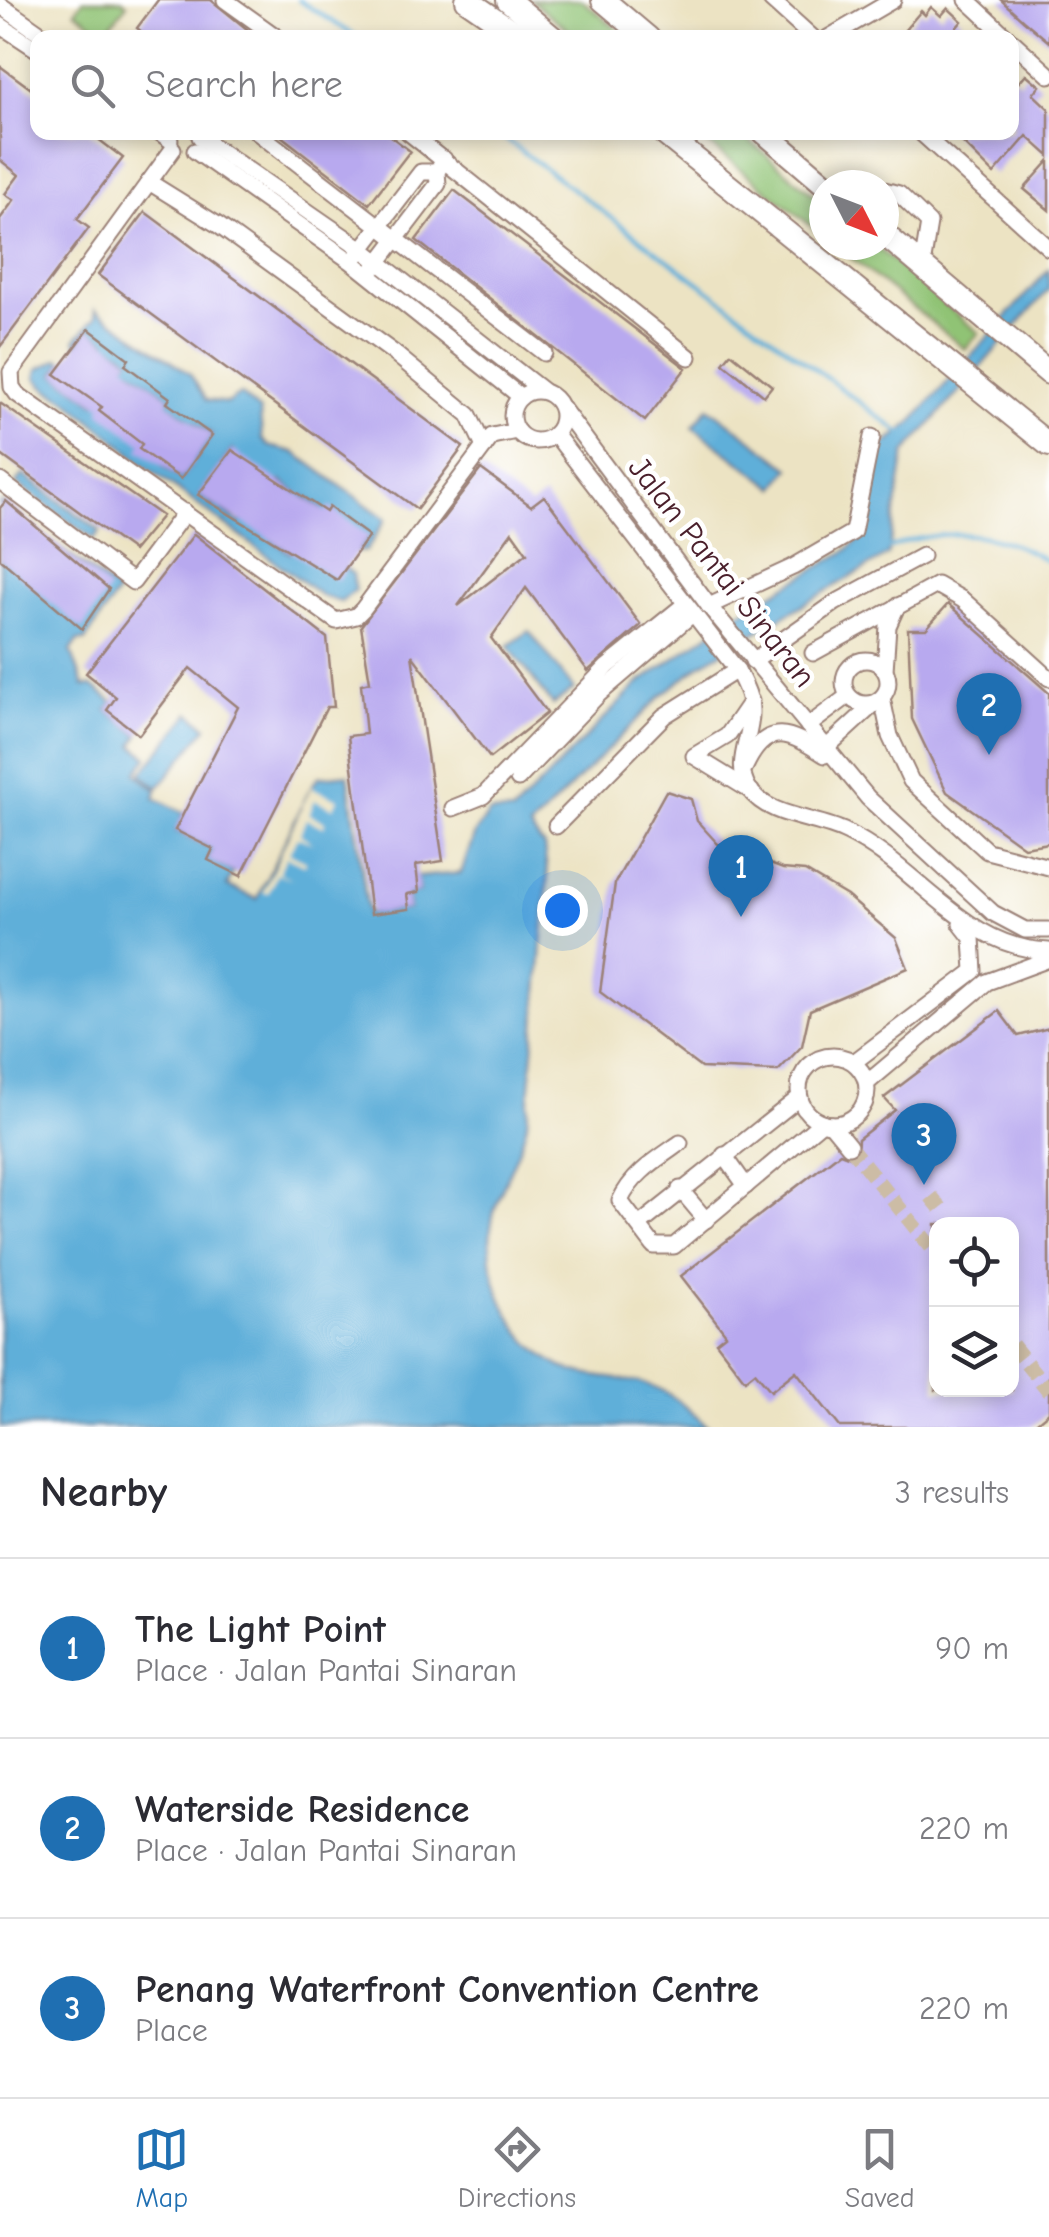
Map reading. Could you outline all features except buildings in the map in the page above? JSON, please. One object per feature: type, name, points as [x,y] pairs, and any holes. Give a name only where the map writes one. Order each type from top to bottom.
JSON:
[{"type":"highway","points":[[467,0],[510,30]]},
{"type":"highway","points":[[508,0],[544,30]]},
{"type":"highway","points":[[603,0],[639,30]]},
{"type":"highway","points":[[672,140],[1049,445]]},
{"type":"highway","points":[[773,140],[809,170]]},
{"type":"highway","points":[[899,247],[1049,372]]},
{"type":"street","points":[[15,15],[24,0]]},
{"type":"street","points":[[225,0],[267,30]]},
{"type":"street","points":[[771,0],[804,30]]},
{"type":"street","points":[[842,30],[893,0]]},
{"type":"street","points":[[967,0],[1000,30]]},
{"type":"street","points":[[0,5],[36,30]]},
{"type":"street","points":[[0,25],[30,45]]},
{"type":"street","points":[[1019,47],[1049,75]]},
{"type":"street","points":[[167,140],[149,182],[6,368],[18,394],[326,616],[346,620],[362,609],[492,436],[517,430],[536,441],[555,434],[562,422],[562,408],[554,397],[373,269]]},
{"type":"street","points":[[170,140],[186,155],[198,140],[357,255],[521,397]]},
{"type":"street","points":[[268,140],[544,352]]},
{"type":"street","points":[[416,140],[440,165],[689,357]]},
{"type":"street","points":[[929,140],[1049,248]]},
{"type":"street","points":[[357,255],[421,172],[440,165]]},
{"type":"street","points":[[373,269],[438,184],[440,165]]},
{"type":"street","points":[[149,182],[218,225],[394,353],[469,415],[484,447]]},
{"type":"street","points":[[899,194],[929,222],[922,266]]},
{"type":"street","points":[[517,430],[513,410],[521,397],[542,391]]},
{"type":"street","name":"Jalan Pantai Sinaran","points":[[562,408],[749,657],[908,838],[994,914],[1026,930],[1049,930]]},
{"type":"street","name":"Jalan Pantai Sinaran","points":[[555,434],[733,666],[751,702],[744,771],[751,792]]},
{"type":"street","points":[[709,606],[793,567],[854,532],[872,437]]},
{"type":"street","points":[[0,481],[133,582],[185,512]]},
{"type":"street","points":[[749,657],[922,556]]},
{"type":"street","points":[[813,653],[930,587],[944,586],[1049,678]]},
{"type":"street","points":[[826,748],[888,690],[888,626],[898,604]]},
{"type":"street","points":[[518,778],[599,694],[691,614]]},
{"type":"street","points":[[454,808],[483,796],[608,667],[691,614]]},
{"type":"street","points":[[841,637],[856,662]]},
{"type":"street","points":[[848,696],[845,673],[856,662],[873,660],[886,670]]},
{"type":"street","points":[[556,826],[664,716],[733,666]]},
{"type":"street","points":[[848,696],[864,705],[878,701]]},
{"type":"street","points":[[808,726],[848,696]]},
{"type":"street","points":[[878,701],[912,782],[987,851],[1049,867]]},
{"type":"street","points":[[751,702],[728,736],[694,756],[770,807],[846,832],[992,938],[1026,950],[1049,950]]},
{"type":"street","name":"Jalan Pantai Sinaran","points":[[744,771],[765,740],[786,734],[797,736],[842,766]]},
{"type":"street","points":[[854,1062],[974,971],[972,938],[951,910]]},
{"type":"street","points":[[867,1083],[987,982],[1049,959]]},
{"type":"street","points":[[680,1144],[627,1186],[620,1201],[654,1246],[674,1246],[827,1123],[856,1115],[866,1100],[867,1083],[854,1062],[836,1056],[818,1059],[801,1079],[800,1096],[808,1112],[827,1123],[849,1146]]},
{"type":"street","points":[[639,1226],[680,1189],[800,1096]]},
{"type":"street","points":[[856,1115],[868,1130]]},
{"type":"street","points":[[724,1154],[746,1186]]},
{"type":"street","points":[[680,1189],[706,1220]]},
{"type":"green space","points":[[83,0],[122,0],[127,4],[107,30],[101,30],[75,11]]},
{"type":"green space","points":[[531,0],[582,0],[618,30],[568,30]]},
{"type":"green space","points":[[704,140],[748,140],[809,190],[809,224]]},
{"type":"green space","points":[[854,260],[892,260],[979,333],[965,349]]},
{"type":"water","points":[[1049,269],[1049,289],[905,453],[888,555],[700,665],[661,696],[530,828],[544,847],[548,875],[527,1123],[493,1216],[490,1237],[495,1281],[514,1323],[544,1356],[573,1371],[660,1389],[708,1427],[0,1427],[0,502],[118,592],[85,641],[78,641],[71,651],[84,686],[92,686],[113,702],[107,710],[139,735],[133,745],[148,757],[136,773],[157,790],[155,798],[184,813],[176,831],[207,846],[216,844],[208,859],[233,872],[227,886],[257,899],[318,777],[348,774],[368,914],[409,909],[407,894],[419,892],[417,877],[461,873],[475,833],[489,813],[513,812],[638,684],[731,618],[846,551],[864,535],[878,450],[910,424]]},
{"type":"water","points":[[95,309],[190,374],[206,400],[227,403],[240,394],[260,411],[262,439],[269,446],[294,452],[386,519],[366,551],[358,552],[368,537],[317,525],[322,509],[304,496],[292,513],[288,510],[299,494],[281,481],[268,498],[232,450],[199,495],[216,508],[229,491],[233,494],[222,510],[239,523],[252,506],[272,540],[290,553],[302,536],[353,574],[355,590],[341,602],[322,596],[40,383],[36,378],[38,369],[59,359],[63,362],[55,374],[96,403],[103,394],[175,449],[163,466],[181,479],[212,434],[194,422],[182,439],[177,436],[189,419],[171,406],[163,416],[159,413],[170,398],[130,369],[118,374],[129,358],[111,346],[95,359],[107,342],[89,329],[77,345],[75,340],[96,317]]},
{"type":"water","points":[[708,407],[790,468],[775,488],[693,427]]},
{"type":"water","points":[[23,475],[100,531],[94,539],[16,483]]},
{"type":"water","points":[[529,631],[574,689],[553,705],[508,646]]},
{"type":"water","points":[[190,713],[207,727],[158,788],[141,774]]},
{"type":"pier","points":[[311,787],[338,799],[333,808],[315,800],[309,814],[326,822],[324,827],[306,819],[300,834],[314,844],[297,837],[289,853],[306,861],[305,865],[286,857],[279,873],[296,880],[277,874],[268,894],[263,892]]},
{"type":"waterway","points":[[298,0],[346,30]]},
{"type":"waterway","points":[[507,140],[901,433]]},
{"type":"waterway","points":[[888,548],[929,536],[970,535],[1010,543],[1049,562]]},
{"type":"tunnel","points":[[849,1146],[929,1244]]},
{"type":"tunnel","points":[[930,1207],[945,1195]]},
{"type":"tunnel","points":[[1019,1354],[1049,1391]]},
{"type":"place","name":"Waterside Residence","points":[[989,755]]},
{"type":"place","name":"The Light Point","points":[[741,917]]},
{"type":"place","name":"Penang Waterfront Convention Centre","points":[[924,1185]]}]
